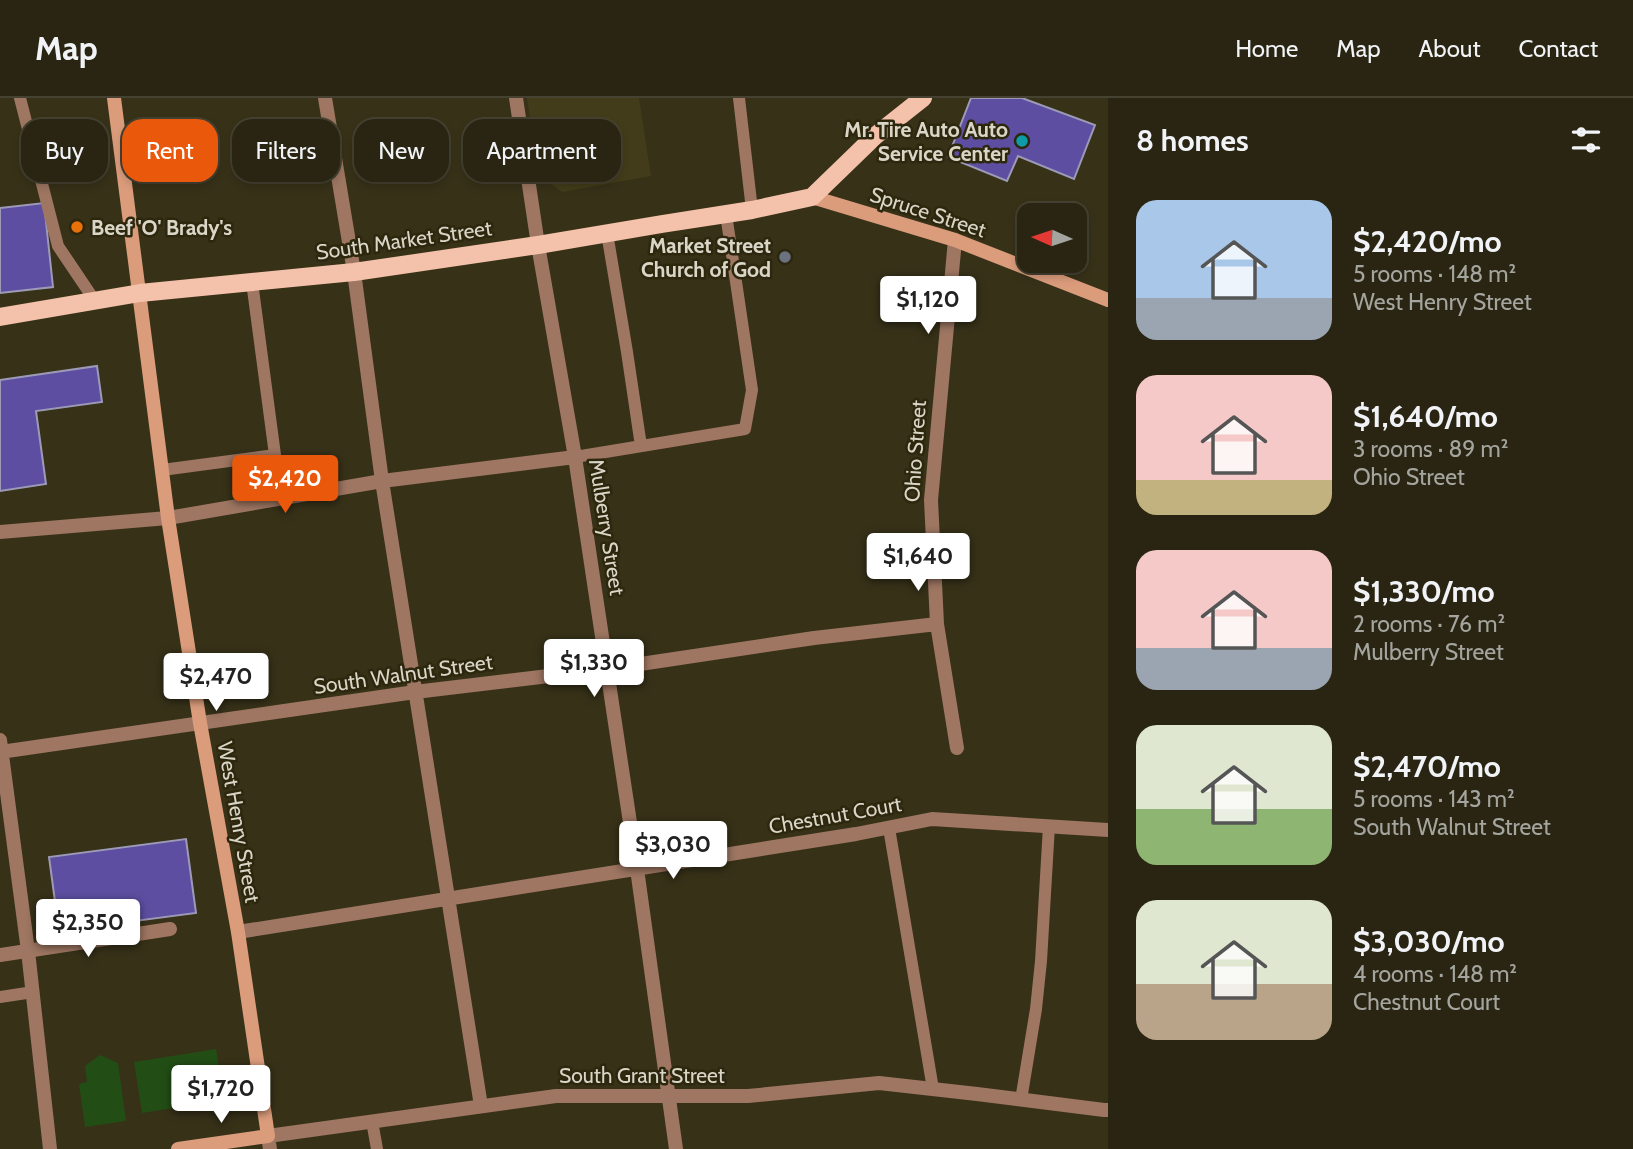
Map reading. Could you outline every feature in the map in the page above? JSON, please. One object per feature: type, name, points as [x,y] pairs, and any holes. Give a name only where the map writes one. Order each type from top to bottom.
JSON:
[{"type":"main road","points":[[812,197],[875,136],[923,98]]},
{"type":"main road","name":"South Market Street","points":[[0,317],[139,293],[354,272],[537,245],[752,211],[812,197]]},
{"type":"street","name":"West Henry Street","points":[[114,98],[168,517],[200,723],[239,932],[269,1143]]},
{"type":"street","points":[[325,98],[354,272],[382,481],[481,1106]]},
{"type":"street","name":"Mulberry Street","points":[[516,98],[537,245],[575,458],[676,1149]]},
{"type":"street","name":"Spruce Street","points":[[812,197],[955,240],[1108,300]]},
{"type":"street","name":"Ohio Street","points":[[955,240],[931,500],[937,624],[957,748]]},
{"type":"street","points":[[0,532],[168,517],[382,481],[575,458]]},
{"type":"street","name":"South Walnut Street","points":[[1,748],[607,669],[814,638],[937,624]]},
{"type":"street","points":[[1,748],[28,951],[50,1149]]},
{"type":"street","name":"Chestnut Court","points":[[239,932],[932,819],[1108,830]]},
{"type":"street","points":[[0,955],[170,929]]},
{"type":"street","name":"South Grant Street","points":[[178,1149],[269,1143],[372,1121],[556,1096],[748,1096],[879,1083],[1108,1110]]},
{"type":"lane","points":[[20,98],[58,246],[95,301]]},
{"type":"lane","points":[[739,98],[752,211]]},
{"type":"lane","points":[[575,458],[745,429],[752,390],[726,214]]},
{"type":"lane","points":[[607,233],[641,446]]},
{"type":"lane","points":[[252,282],[281,498]]},
{"type":"lane","points":[[162,470],[275,455]]},
{"type":"lane","points":[[1021,1100],[1041,961],[1049,826]]},
{"type":"lane","points":[[889,828],[933,1089]]},
{"type":"lane","points":[[0,997],[33,992]]},
{"type":"lane","points":[[372,1121],[377,1149]]},
{"type":"shaded area","points":[[527,98],[639,98],[651,176],[621,181],[621,119],[530,119]]},
{"type":"shaded area","points":[[548,182],[618,182],[562,192]]},
{"type":"green space","points":[[216,1049],[224,1100],[142,1113],[134,1062]]},
{"type":"green space","points":[[100,1055],[118,1063],[126,1121],[85,1127],[79,1084],[87,1082],[85,1066]]},
{"type":"building","name":"Mr. Tire Auto Auto Service Center","points":[[971,98],[1022,98],[1095,125],[1074,179],[1018,156],[1007,181],[948,157]]},
{"type":"building","points":[[44,203],[53,287],[0,293],[0,208]]},
{"type":"building","points":[[97,366],[102,402],[36,411],[46,484],[0,491],[0,380]]},
{"type":"building","points":[[186,839],[196,913],[59,931],[49,857]]},
{"type":"place","name":"Mr. Tire Auto Auto Service Center","points":[[1022,141]]},
{"type":"place","name":"Beef 'O' Brady's","points":[[77,227]]},
{"type":"place","name":"Market Street Church of God","points":[[785,257]]}]
